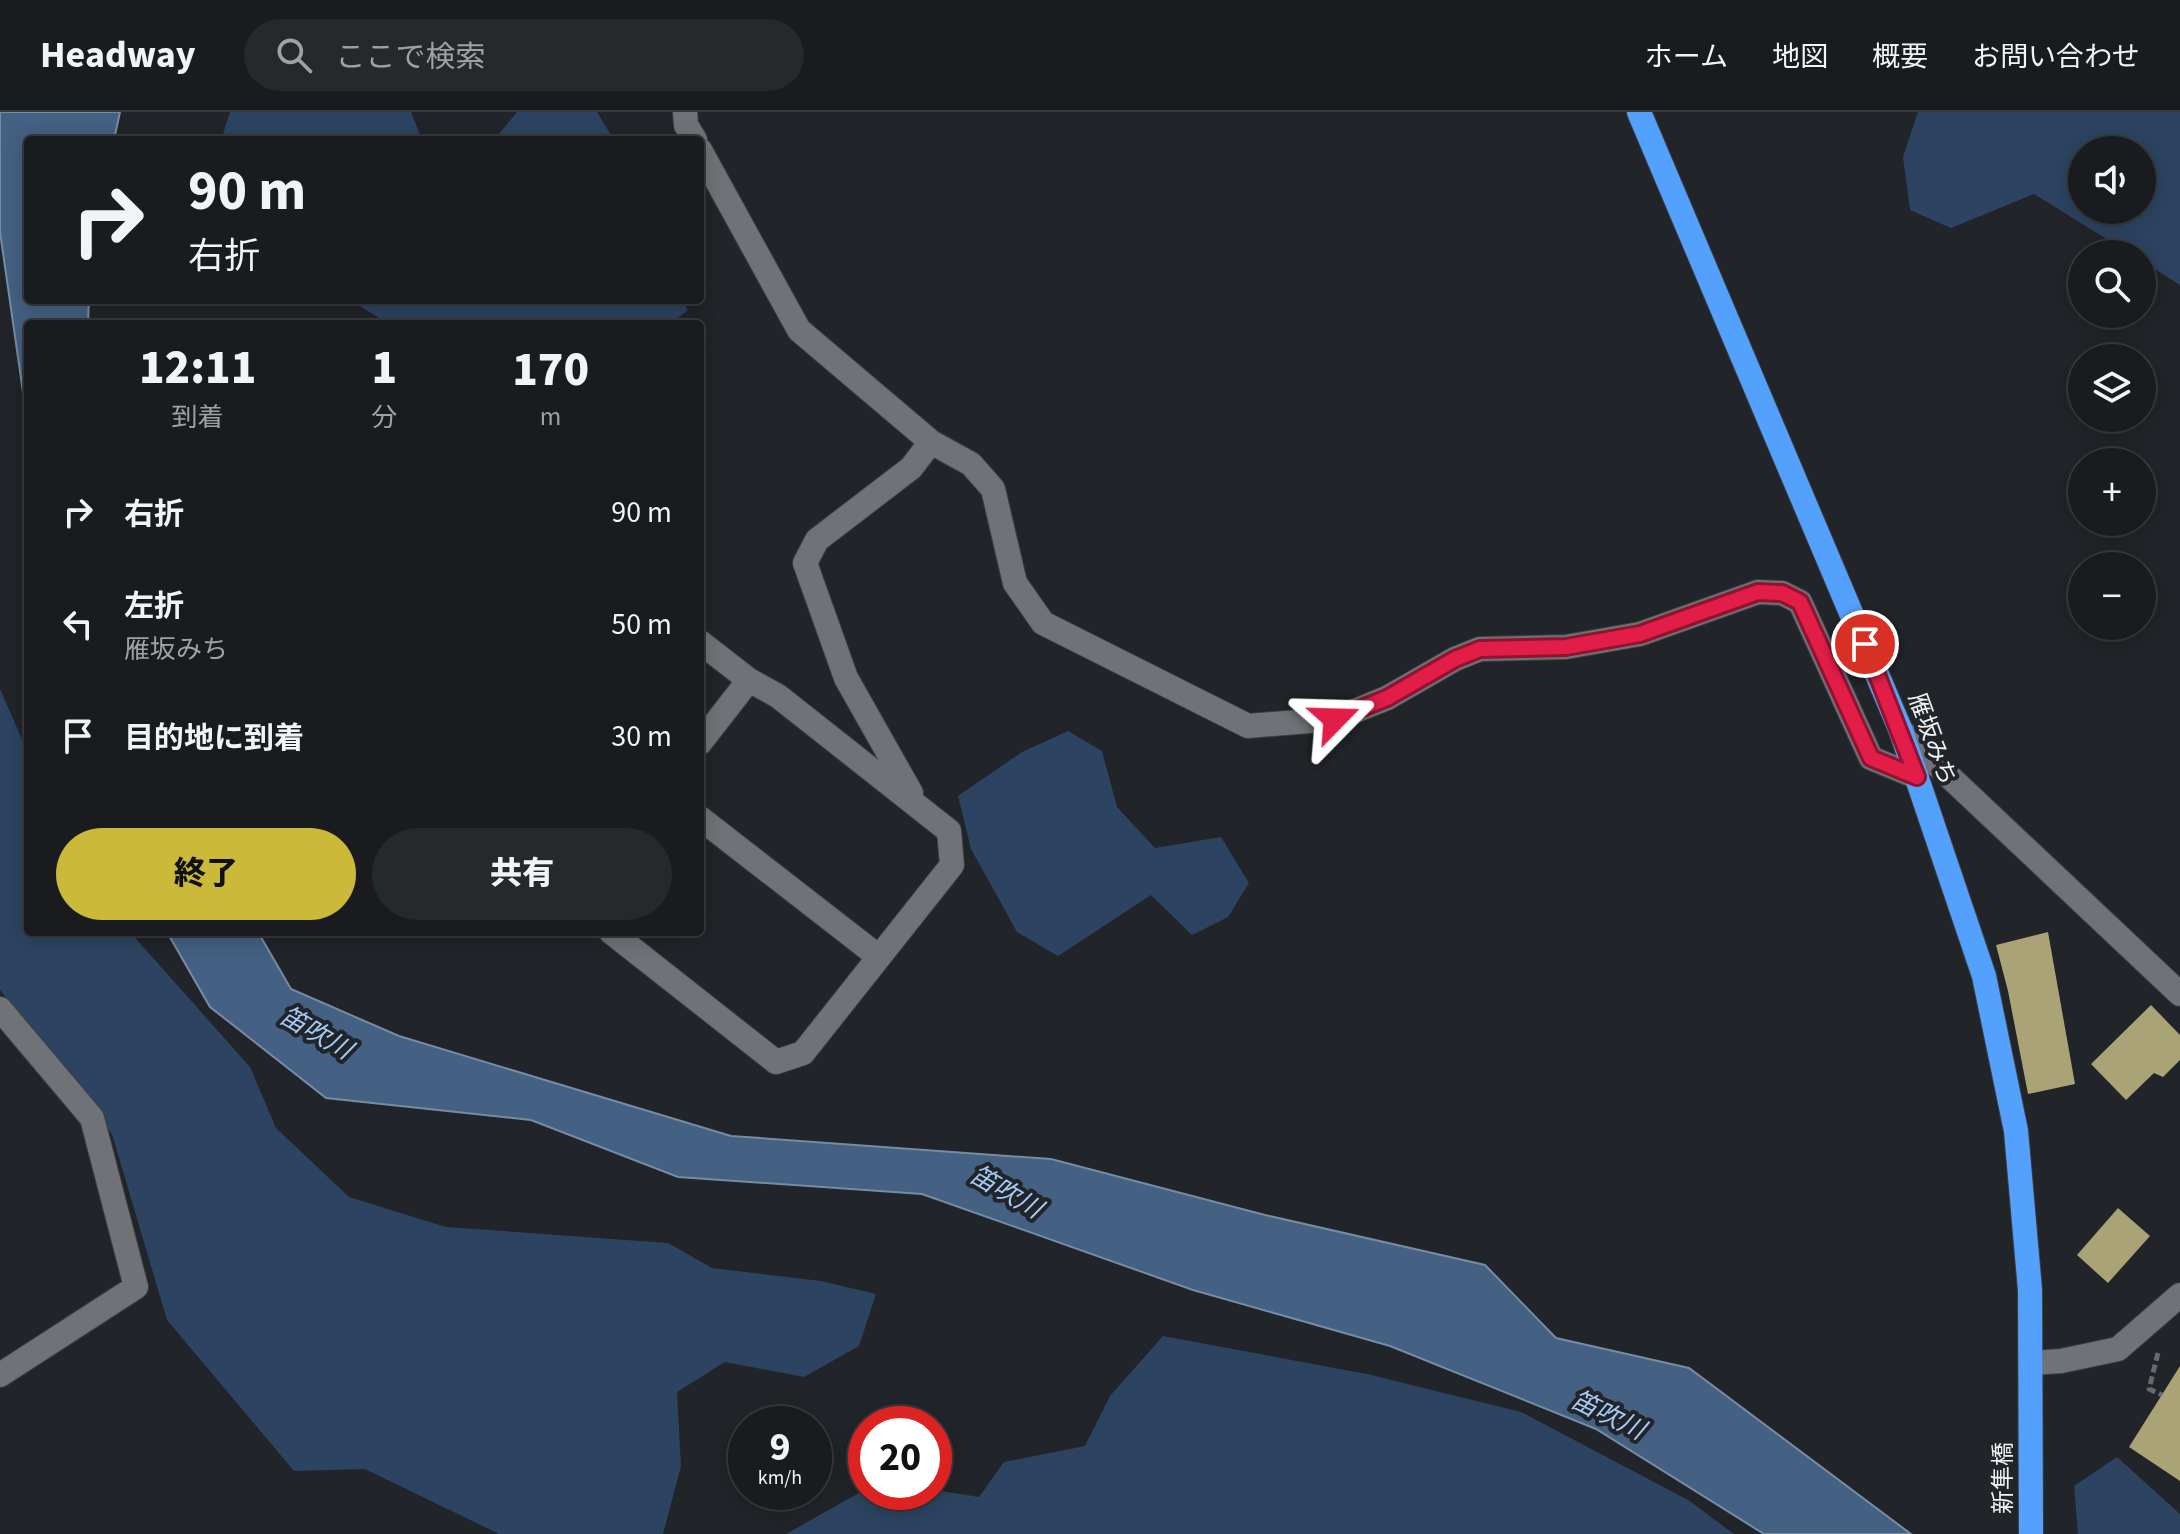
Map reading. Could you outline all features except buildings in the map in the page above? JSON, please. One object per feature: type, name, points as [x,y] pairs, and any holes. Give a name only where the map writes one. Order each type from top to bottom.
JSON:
[{"type":"highway","name":"雁坂みち","points":[[1639,112],[1901,731],[1984,976],[2016,1131],[2030,1290],[2032,1422]]},
{"type":"highway","name":"新隼橋","points":[[2031,1534],[2032,1422]]},
{"type":"street","points":[[685,112],[686,125],[693,136]]},
{"type":"street","points":[[704,157],[799,330],[931,442],[971,464],[993,489],[1015,583],[1043,623],[1248,726],[1335,719],[1387,698],[1455,659],[1480,649],[1566,647],[1640,634],[1758,592],[1782,593],[1800,602],[1871,758],[1917,777]]},
{"type":"street","points":[[918,804],[846,678],[805,563],[817,540],[911,468],[931,442]]},
{"type":"street","points":[[616,936],[776,1062],[803,1053],[952,865],[949,831],[778,696],[749,680],[704,645]]},
{"type":"street","points":[[704,738],[749,680]]},
{"type":"street","points":[[1901,731],[2180,994]]},
{"type":"street","points":[[704,821],[879,957]]},
{"type":"street","points":[[0,1009],[92,1118],[136,1287],[0,1375]]},
{"type":"street","points":[[2031,1363],[2061,1361],[2118,1349],[2180,1295]]},
{"type":"shaded area","points":[[230,112],[411,112],[420,136],[222,136]]},
{"type":"shaded area","points":[[517,112],[597,112],[612,136],[497,136]]},
{"type":"shaded area","points":[[1918,112],[2180,112],[2180,285],[2156,270],[2156,240],[2108,240],[2082,224],[2156,224],[2156,136],[2068,136],[2068,215],[2034,194],[1951,228],[1910,210],[1903,157]]},
{"type":"shaded area","points":[[684,304],[688,310],[675,320],[382,320],[358,305],[317,305]]},
{"type":"shaded area","points":[[0,689],[24,744],[24,936],[134,936],[250,1067],[276,1128],[349,1197],[446,1227],[668,1243],[712,1268],[821,1281],[876,1294],[859,1346],[804,1377],[725,1362],[677,1392],[681,1466],[663,1534],[499,1534],[365,1469],[294,1471],[167,1320],[112,1134],[0,990]]},
{"type":"shaded area","points":[[1068,731],[1102,751],[1117,807],[1155,848],[1221,837],[1249,883],[1228,917],[1192,935],[1151,895],[1058,956],[1017,932],[971,849],[958,796],[1022,752]]},
{"type":"shaded area","points":[[1163,1336],[1367,1374],[1521,1412],[1688,1500],[1734,1534],[786,1534],[848,1499],[848,1510],[952,1510],[952,1493],[979,1497],[1004,1462],[1085,1446],[1110,1396]]},
{"type":"shaded area","points":[[2117,1457],[2180,1514],[2180,1534],[2078,1534],[2074,1486]]},
{"type":"water","points":[[0,112],[120,112],[115,136],[24,136],[24,304],[89,304],[88,320],[24,320],[24,399],[0,232]]},
{"type":"water","name":"笛吹川","points":[[169,936],[260,936],[291,989],[399,1036],[731,1136],[1051,1159],[1265,1215],[1485,1265],[1556,1338],[1689,1368],[1911,1534],[1764,1534],[1596,1429],[1390,1346],[1193,1290],[922,1194],[678,1177],[531,1120],[326,1098],[210,1007]]},
{"type":"route","points":[[1335,719],[1387,698],[1455,659],[1480,649],[1566,647],[1640,634],[1758,592],[1782,593],[1800,602],[1871,758],[1917,777],[1865,644]]}]
